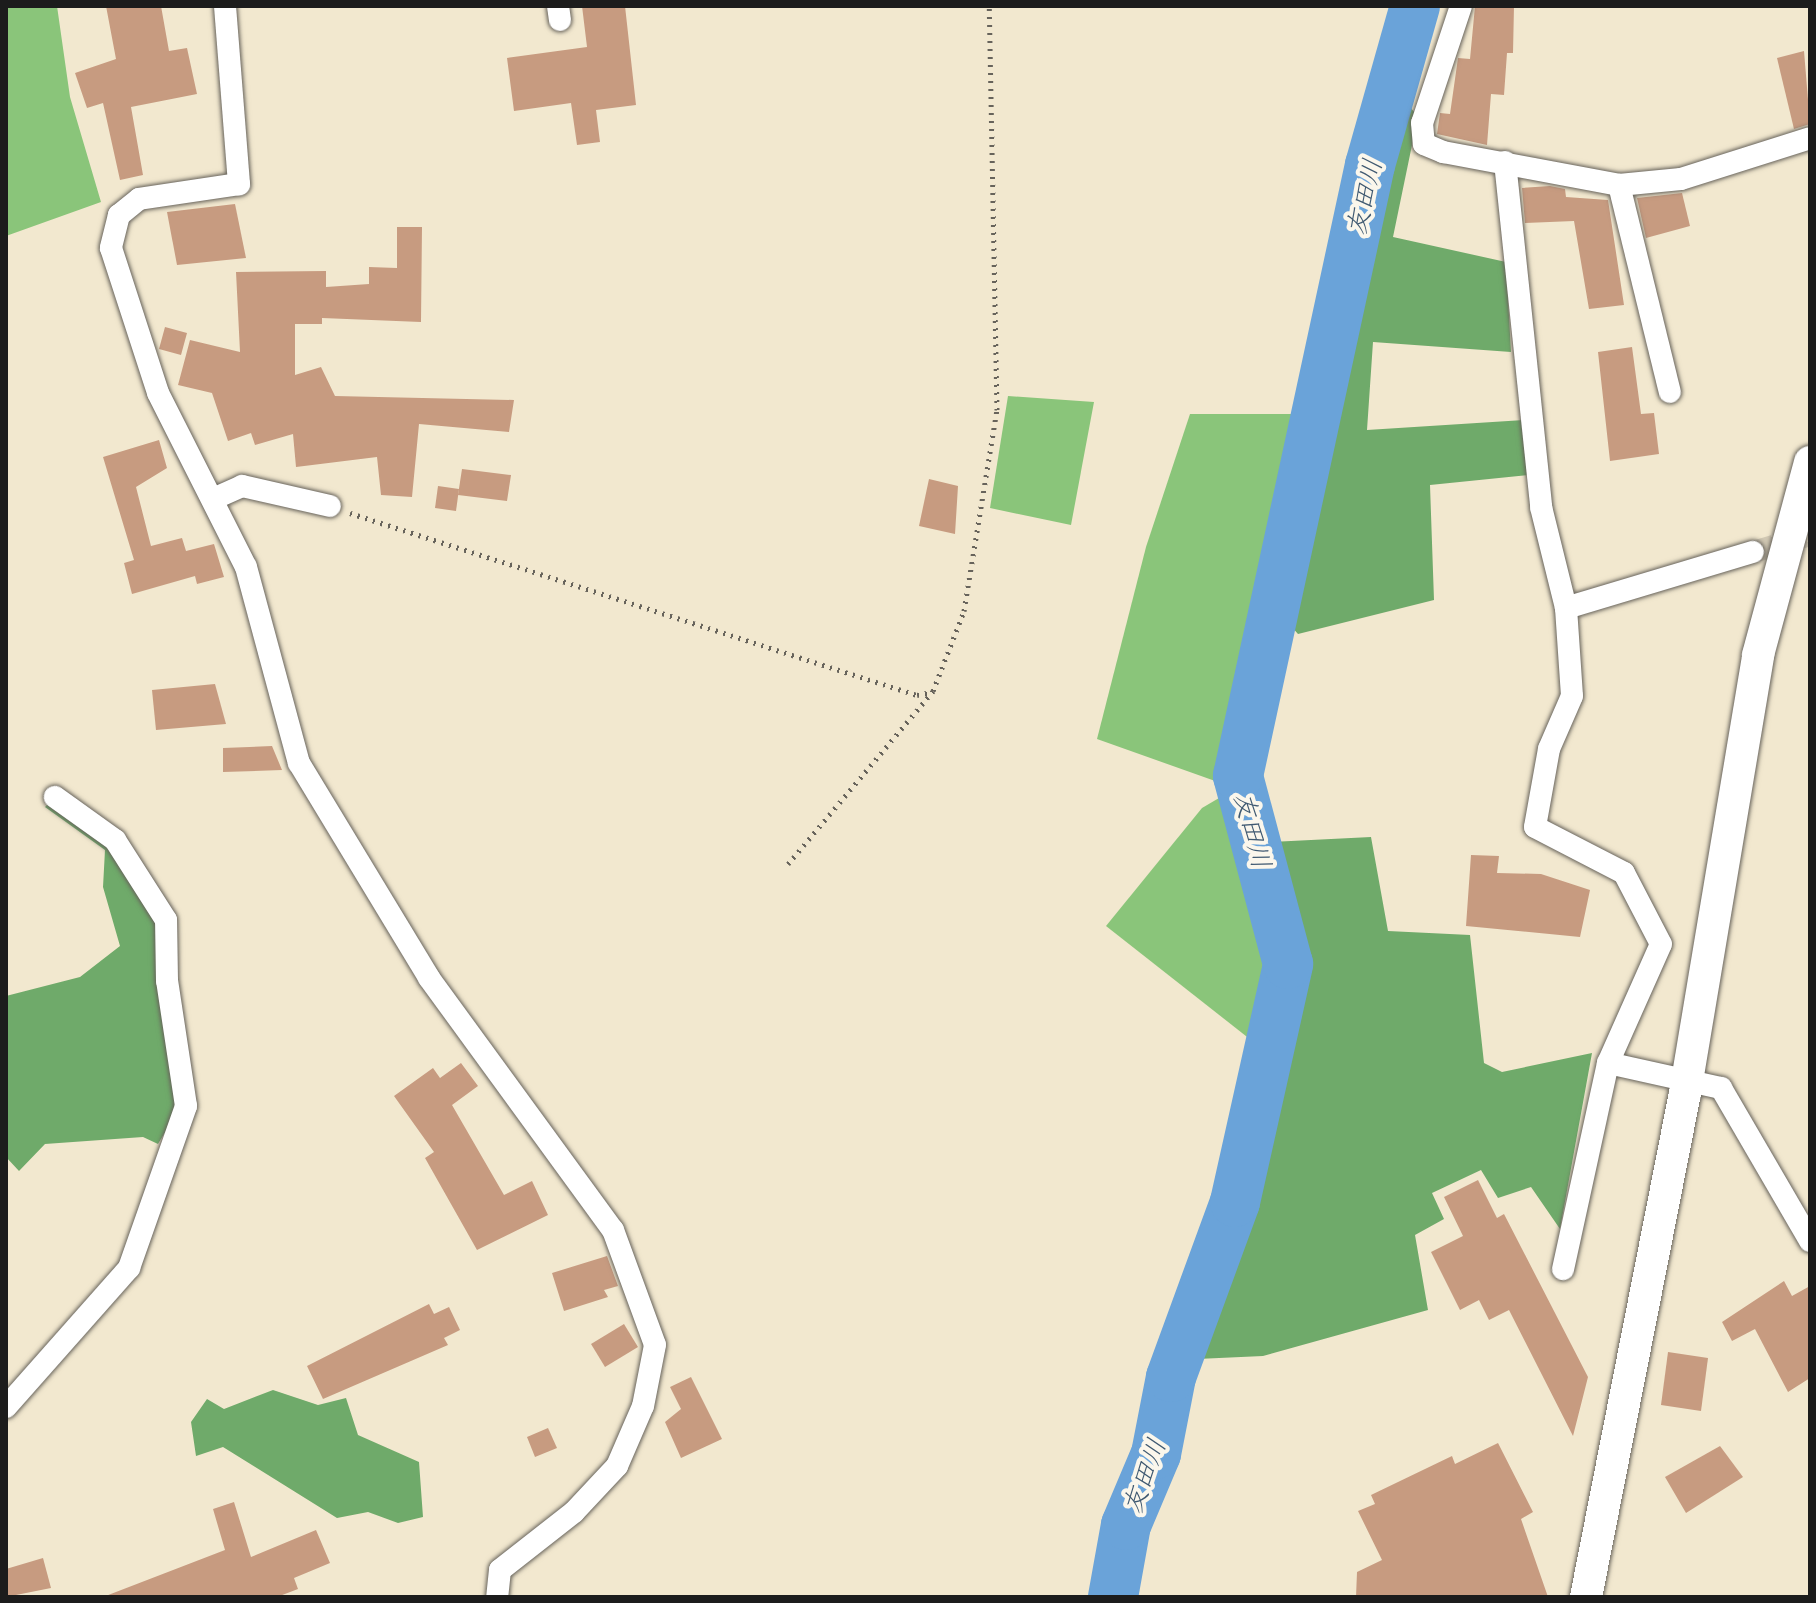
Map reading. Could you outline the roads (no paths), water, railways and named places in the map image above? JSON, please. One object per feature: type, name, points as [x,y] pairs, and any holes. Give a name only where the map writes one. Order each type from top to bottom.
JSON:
[{"type":"street","points":[[225,6],[239,184],[139,199],[119,215],[111,248],[158,393],[246,567],[299,763],[429,978],[613,1230],[655,1345],[643,1406],[617,1466],[574,1512],[500,1570],[497,1597]]},
{"type":"street","points":[[1461,6],[1422,123],[1424,144],[1619,185],[1681,179],[1810,138]]},
{"type":"street","points":[[1505,162],[1541,507],[1566,608],[1561,623],[1572,696],[1549,749],[1535,827],[1624,873],[1661,944],[1608,1063],[1563,1269]]},
{"type":"street","points":[[1619,185],[1670,392]]},
{"type":"street","points":[[1586,1597],[1688,1075],[1758,655],[1810,462]]},
{"type":"street","points":[[213,499],[242,486],[330,506]]},
{"type":"street","points":[[1566,608],[1753,552]]},
{"type":"street","points":[[6,1407],[129,1268],[186,1106],[166,920],[115,840],[55,797]]},
{"type":"street","points":[[1608,1063],[1688,1075],[1721,1088],[1810,1241]]},
{"type":"waterway","name":"友田川","points":[[1113,1597],[1126,1525],[1156,1454],[1171,1377],[1235,1202],[1288,964],[1238,776],[1370,165],[1415,6]]},
{"type":"tunnel","points":[[1753,552],[1810,535]]}]
